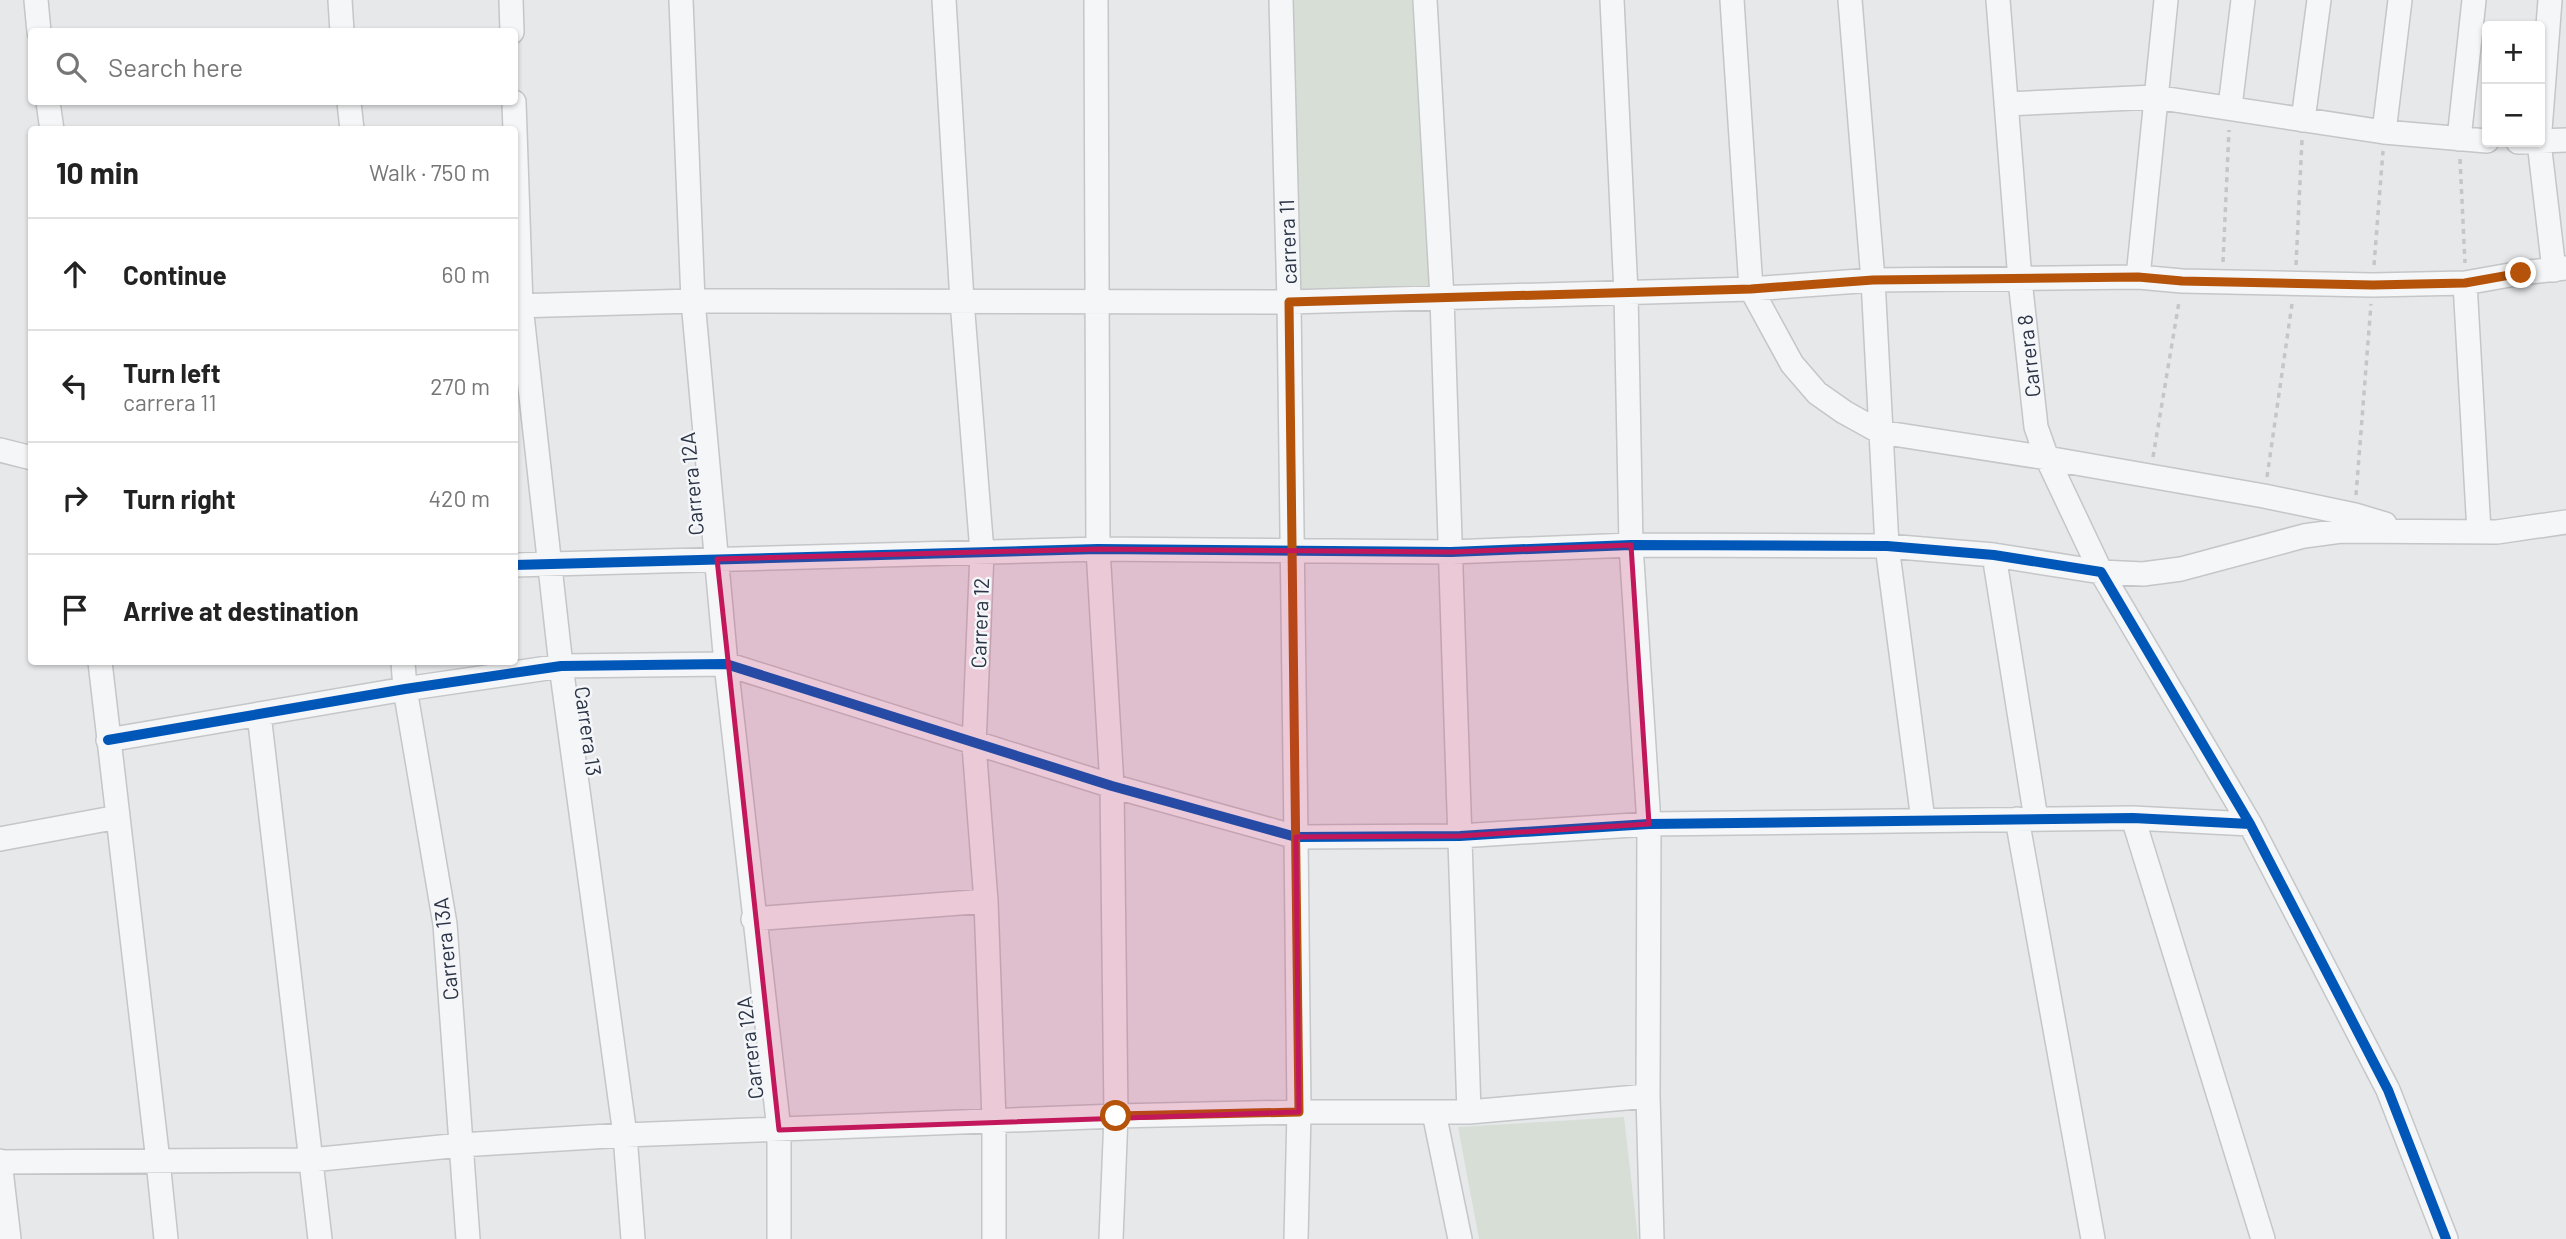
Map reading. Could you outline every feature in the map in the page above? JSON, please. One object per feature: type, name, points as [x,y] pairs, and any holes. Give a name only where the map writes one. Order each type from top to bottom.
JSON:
[{"type":"street","points":[[36,0],[39,28]]},
{"type":"street","points":[[340,0],[342,28]]},
{"type":"street","points":[[511,0],[512,28]]},
{"type":"street","name":"Carrera 12A","points":[[681,0],[693,301],[726,664],[779,1130],[779,1239]]},
{"type":"street","name":"Carrera 12","points":[[944,0],[962,301],[982,552],[974,745],[986,901],[994,1120],[994,1239]]},
{"type":"street","points":[[1096,0],[1098,549],[1112,786],[1116,1116],[1111,1239]]},
{"type":"street","name":"carrera 11","points":[[1281,0],[1289,302],[1290,550],[1296,837],[1299,1112],[1296,1239]]},
{"type":"street","points":[[1425,0],[1442,298],[1469,1112]]},
{"type":"street","points":[[1612,0],[1626,293],[1631,545],[1649,824],[1648,1096],[1652,1239]]},
{"type":"street","points":[[1732,0],[1751,289],[1791,364],[1817,393],[1880,432],[2264,496],[2355,515],[2404,530]]},
{"type":"street","points":[[1850,0],[1873,280],[1887,547],[1923,820]]},
{"type":"street","name":"Carrera 8","points":[[1998,0],[2020,280],[2036,427],[2047,458],[2101,572],[2250,824],[2389,1090],[2446,1239]]},
{"type":"street","points":[[2138,277],[2166,0]]},
{"type":"street","points":[[2230,107],[2243,0]]},
{"type":"street","points":[[2303,120],[2319,0]]},
{"type":"street","points":[[2384,132],[2400,0]]},
{"type":"street","points":[[2459,139],[2474,0]]},
{"type":"street","points":[[2544,84],[2550,0]]},
{"type":"street","points":[[2007,104],[2155,97],[2384,132],[2482,141]]},
{"type":"street","points":[[48,105],[51,126]]},
{"type":"street","points":[[349,105],[352,126]]},
{"type":"street","name":"Carrera 13","points":[[514,105],[514,126]]},
{"type":"street","points":[[2545,142],[2566,140]]},
{"type":"street","points":[[518,306],[693,301],[1289,302],[1751,289],[1873,280],[2138,277],[2182,281],[2373,285],[2465,283],[2560,269],[2540,147]]},
{"type":"street","points":[[2465,283],[2479,533]]},
{"type":"street","name":"Carrera 13","points":[[518,306],[561,666],[625,1135],[633,1239]]},
{"type":"street","points":[[0,450],[28,457]]},
{"type":"street","points":[[518,565],[1098,549],[1451,552],[1631,545],[1887,547],[1994,555],[2101,572],[2143,573],[2181,569],[2304,536],[2341,531],[2497,533],[2566,522]]},
{"type":"street","points":[[1994,555],[2027,819],[2093,1239]]},
{"type":"street","points":[[108,740],[405,689],[561,666],[726,664],[974,745],[1296,837],[1460,836],[1649,824],[1923,820],[2133,818],[2250,824]]},
{"type":"street","points":[[100,665],[166,1239]]},
{"type":"street","name":"Carrera 13A","points":[[402,665],[446,924],[468,1239]]},
{"type":"street","points":[[259,714],[320,1239]]},
{"type":"street","points":[[0,839],[118,817]]},
{"type":"street","points":[[2133,818],[2263,1239]]},
{"type":"street","points":[[753,919],[986,901]]},
{"type":"street","points":[[9,1239],[0,1162],[311,1160],[461,1145],[625,1135],[1116,1116],[1469,1112],[1648,1096]]},
{"type":"street","points":[[1434,1113],[1460,1239]]},
{"type":"path","points":[[2222,282],[2230,107]]},
{"type":"path","points":[[2264,496],[2295,283],[2303,120]]},
{"type":"path","points":[[2355,515],[2384,132]]},
{"type":"path","points":[[2459,139],[2465,283]]},
{"type":"path","points":[[2150,476],[2182,281]]},
{"type":"highlighted area","points":[[1631,545],[1649,824],[1460,836],[1296,837],[1299,1112],[779,1130],[717,559],[1098,549],[1451,552]]},
{"type":"shaded area","points":[[1286,0],[1421,0],[1437,292],[1292,296]]},
{"type":"shaded area","points":[[1624,1117],[1638,1239],[1479,1239],[1458,1127]]},
{"type":"cycle path","points":[[518,565],[1098,549],[1451,552],[1631,545],[1887,546],[1994,555],[2101,572],[2250,824],[2388,1090],[2446,1239]]},
{"type":"cycle path","points":[[108,740],[405,689],[561,666],[726,664],[1112,786],[1296,837],[1460,836],[1649,824],[2133,818],[2250,824]]},
{"type":"route","points":[[1116,1116],[1299,1112],[1289,302],[1751,289],[1873,280],[2138,277],[2182,281],[2373,285],[2465,283],[2521,273]]}]
